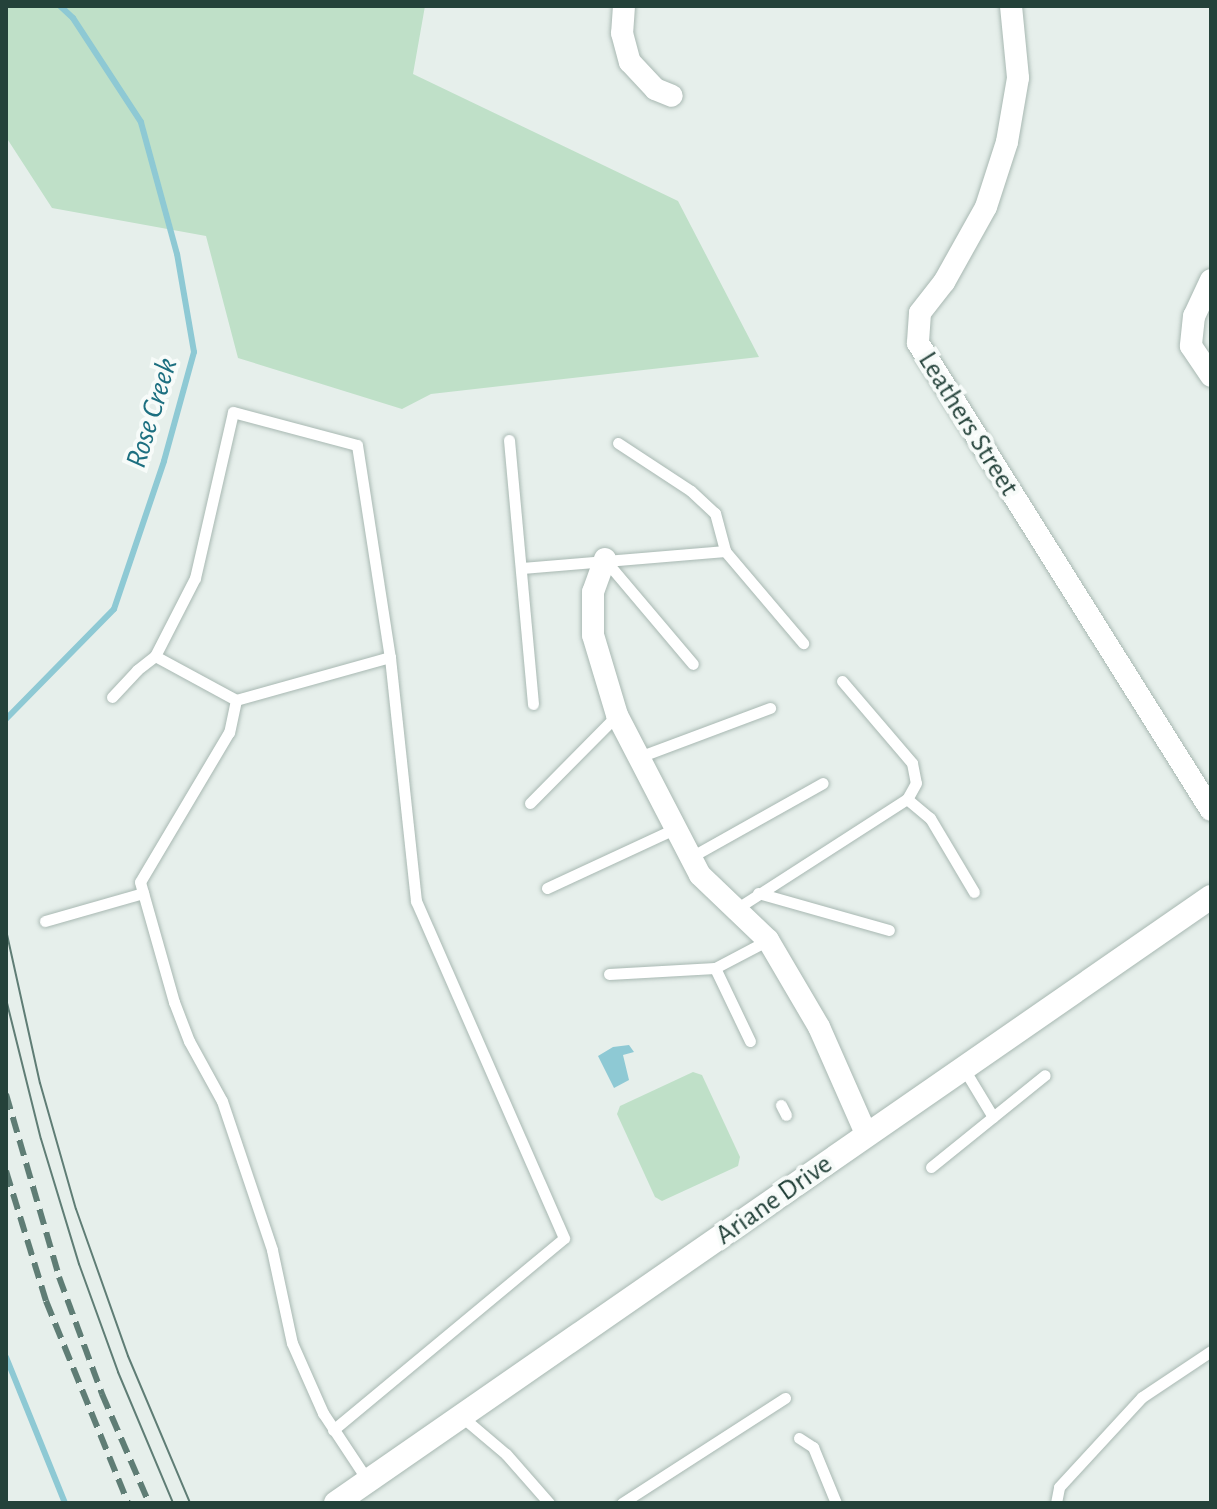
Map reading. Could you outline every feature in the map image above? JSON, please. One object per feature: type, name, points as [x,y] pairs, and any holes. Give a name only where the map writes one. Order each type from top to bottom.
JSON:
[{"type":"street","points":[[624,6],[622,33],[630,62],[655,89],[672,96]]},
{"type":"street","name":"Leathers Street","points":[[1011,6],[1018,78],[1007,142],[986,207],[944,282],[920,313],[918,343],[1211,810]]},
{"type":"street","points":[[1211,280],[1194,316],[1191,346],[1211,376]]},
{"type":"street","points":[[605,559],[593,592],[593,635],[617,715],[700,875],[768,940],[819,1027],[867,1136]]},
{"type":"street","name":"Ariane Drive","points":[[336,1503],[1211,897]]},
{"type":"lane","points":[[112,697],[155,656],[195,578],[233,412],[357,445],[390,657],[416,901],[564,1238],[333,1430]]},
{"type":"lane","points":[[509,440],[533,704]]},
{"type":"lane","points":[[618,443],[691,491],[715,513],[725,551],[803,643]]},
{"type":"lane","points":[[522,568],[725,551]]},
{"type":"lane","points":[[605,559],[693,664]]},
{"type":"lane","points":[[155,656],[236,700],[390,657]]},
{"type":"lane","points":[[736,909],[907,799],[916,783],[912,763],[842,681]]},
{"type":"lane","points":[[236,700],[229,732],[140,882],[174,1002],[189,1041],[222,1101],[272,1250],[292,1343],[333,1430],[368,1481]]},
{"type":"lane","points":[[639,757],[770,708]]},
{"type":"lane","points":[[530,803],[617,715]]},
{"type":"lane","points":[[691,857],[823,783]]},
{"type":"lane","points":[[907,799],[930,818],[974,892]]},
{"type":"lane","points":[[547,888],[676,828]]},
{"type":"lane","points":[[45,921],[143,893]]},
{"type":"lane","points":[[758,893],[889,930]]},
{"type":"lane","points":[[609,974],[715,968],[768,940]]},
{"type":"lane","points":[[715,968],[750,1041]]},
{"type":"lane","points":[[964,1069],[993,1117]]},
{"type":"lane","points":[[931,1167],[1045,1075]]},
{"type":"lane","points":[[1056,1503],[1059,1487],[1142,1397],[1211,1351]]},
{"type":"lane","points":[[622,1503],[785,1398]]},
{"type":"lane","points":[[460,1416],[506,1454],[549,1503]]},
{"type":"lane","points":[[799,1438],[813,1447],[836,1503]]},
{"type":"green space","points":[[6,6],[425,6],[413,74],[678,201],[759,357],[431,394],[402,409],[238,358],[206,236],[52,208],[6,137]]},
{"type":"green space","points":[[693,1072],[702,1075],[740,1157],[738,1166],[662,1201],[655,1197],[617,1114],[620,1106]]},
{"type":"water","points":[[629,1045],[634,1052],[623,1055],[629,1080],[614,1088],[598,1056],[613,1047]]},
{"type":"waterway","name":"Rose Creek","points":[[6,719],[114,609],[164,461],[194,352],[177,254],[141,122],[73,18],[60,6]]},
{"type":"waterway","name":"Rose Creek","points":[[6,1357],[65,1503]]},
{"type":"tram line","points":[[6,930],[40,1083],[76,1209],[128,1356],[190,1503]]},
{"type":"tram line","points":[[6,999],[41,1139],[79,1264],[118,1372],[173,1503]]},
{"type":"railway","points":[[6,1094],[59,1277],[102,1394],[149,1503]]},
{"type":"railway","points":[[6,1171],[46,1301],[128,1503]]}]
